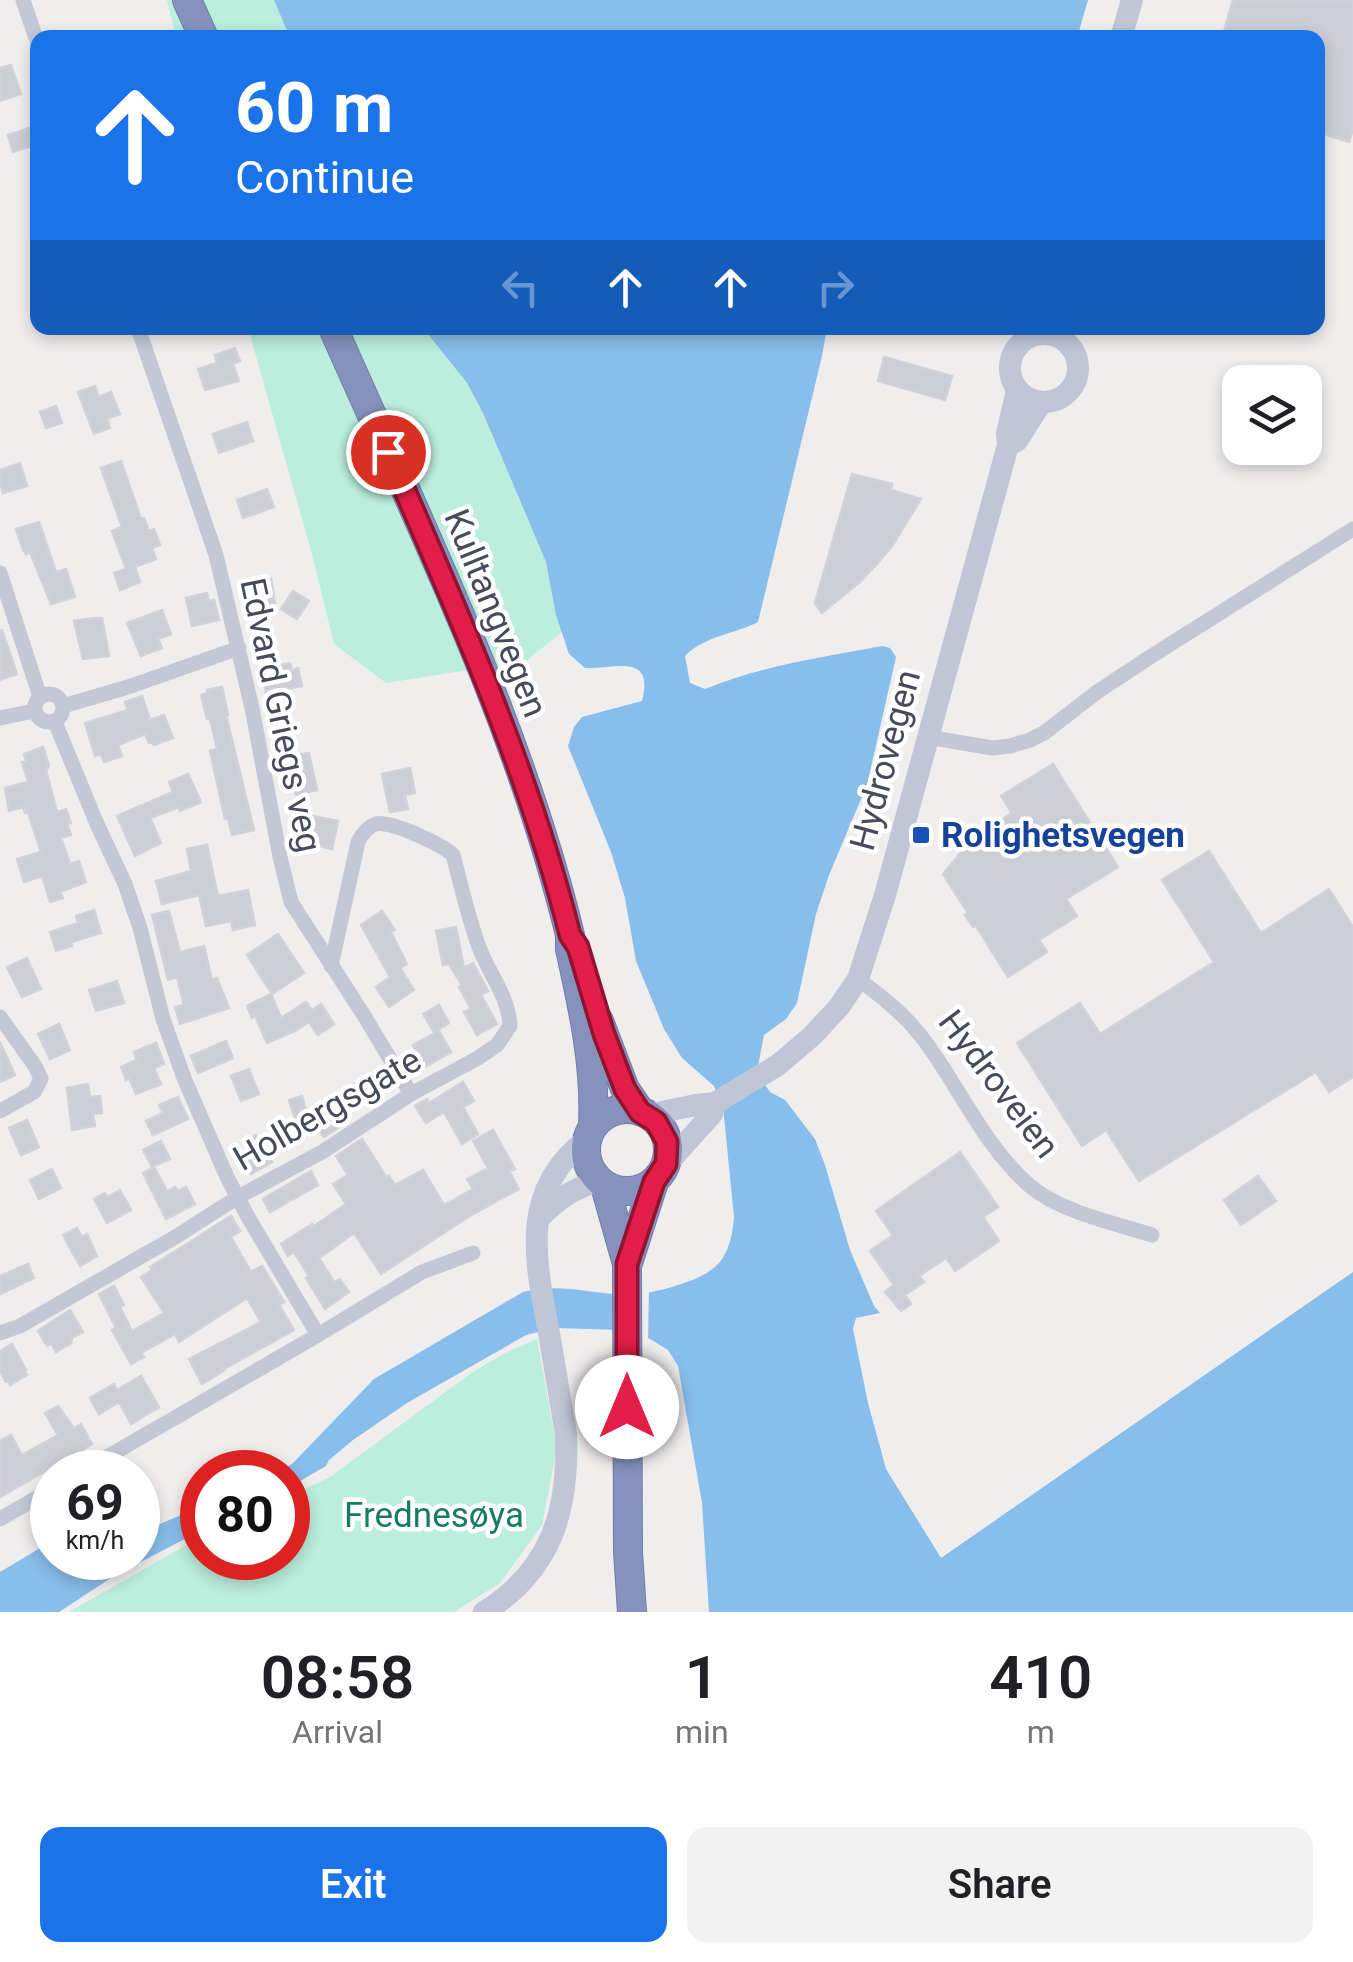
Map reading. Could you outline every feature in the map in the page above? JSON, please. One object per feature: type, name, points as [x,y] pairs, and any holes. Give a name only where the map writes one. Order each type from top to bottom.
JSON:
[{"type":"highway","points":[[187,0],[200,30]]},
{"type":"highway","name":"Kulltangvegen","points":[[336,335],[478,662],[534,813],[570,935],[592,1057],[594,1100],[590,1133]]},
{"type":"highway","name":"Kulltangvegen","points":[[570,935],[578,947],[611,1056],[625,1089],[643,1113]]},
{"type":"highway","points":[[627,1264],[660,1173],[667,1142],[656,1122],[627,1109],[602,1117],[590,1133],[585,1150],[587,1161],[602,1183],[617,1191],[630,1192],[643,1188],[660,1173]]},
{"type":"highway","points":[[602,1183],[627,1264],[628,1552],[632,1612]]},
{"type":"street","points":[[22,0],[33,30]]},
{"type":"street","points":[[1123,30],[1132,0]]},
{"type":"street","name":"Edvard Griegs veg","points":[[140,335],[216,556],[291,902],[410,1094]]},
{"type":"street","points":[[1028,335],[1011,358],[1010,375],[1017,390],[1041,402],[1062,398],[1076,381],[1076,354],[1060,335]]},
{"type":"street","name":"Hydrovegen","points":[[716,1104],[778,1065],[812,1036],[858,979],[885,895],[1008,445],[1017,390]]},
{"type":"street","name":"Hydrovegen","points":[[1008,445],[1017,441],[1041,402]]},
{"type":"street","points":[[928,737],[992,748],[1030,740],[1150,656],[1353,528]]},
{"type":"street","points":[[0,572],[42,722],[55,722]]},
{"type":"street","points":[[63,706],[128,688],[239,648]]},
{"type":"street","points":[[0,718],[37,704],[46,694],[60,699],[63,706],[55,722]]},
{"type":"street","points":[[55,722],[126,884],[171,1045],[227,1177],[318,1335]]},
{"type":"street","name":"Holbergsgate","points":[[0,1333],[20,1326],[177,1236],[238,1196],[322,1152],[410,1094],[498,1045],[510,1026],[506,1002],[475,936],[453,855],[445,847],[385,824],[376,824],[358,842],[331,966]]},
{"type":"street","name":"Hydroveien","points":[[858,979],[889,1002],[922,1037],[967,1108],[1002,1156],[1032,1188],[1098,1218],[1152,1235]]},
{"type":"street","points":[[0,1017],[40,1079],[34,1092],[0,1110]]},
{"type":"street","points":[[643,1113],[716,1104],[712,1114],[660,1173]]},
{"type":"street","points":[[484,1612],[523,1579],[542,1553],[556,1529],[565,1495],[566,1434],[535,1248],[552,1175],[590,1133]]},
{"type":"street","points":[[540,1216],[580,1186],[602,1183]]},
{"type":"street","points":[[119,1450],[422,1272],[473,1253]]},
{"type":"street","points":[[0,1518],[30,1501]]},
{"type":"green space","points":[[167,0],[274,0],[287,30],[174,30]]},
{"type":"green space","points":[[250,335],[429,335],[467,383],[483,413],[546,562],[562,632],[526,661],[386,683],[334,644]]},
{"type":"green space","name":"Frednesøya","points":[[537,1339],[557,1448],[542,1525],[500,1583],[454,1612],[69,1612],[125,1580],[160,1580],[160,1560],[180,1549],[180,1580],[310,1580],[310,1487],[330,1477],[503,1354]]},
{"type":"water","points":[[274,0],[1088,0],[1079,30],[287,30]]},
{"type":"water","points":[[429,335],[826,335],[758,622],[710,640],[685,656],[690,683],[705,689],[770,668],[882,646],[890,648],[896,657],[867,785],[816,914],[797,1003],[786,1019],[764,1035],[758,1066],[770,1092],[785,1100],[815,1139],[850,1250],[880,1313],[856,1318],[853,1329],[886,1469],[941,1558],[1353,1272],[1353,1612],[709,1612],[702,1503],[678,1366],[668,1350],[645,1336],[622,1330],[555,1328],[526,1335],[407,1403],[310,1475],[310,1450],[306,1450],[374,1379],[523,1292],[564,1289],[633,1295],[672,1287],[717,1265],[732,1233],[734,1217],[723,1107],[714,1086],[682,1058],[664,1029],[636,961],[625,898],[611,852],[568,746],[582,717],[642,701],[642,675],[628,666],[585,668],[569,654],[556,615],[546,562],[467,383]]},
{"type":"water","points":[[180,1515],[180,1542],[160,1552],[160,1524]]},
{"type":"water","points":[[30,1554],[30,1580],[108,1580],[59,1612],[0,1612],[0,1572]]},
{"type":"pier","points":[[649,1287],[648,1343],[621,1334],[634,1290]]},
{"type":"building","points":[[1233,0],[1353,0],[1353,129],[1349,142],[1325,134],[1325,30],[1224,30]]},
{"type":"building","points":[[11,65],[21,94],[0,101],[0,68]]},
{"type":"building","points":[[30,128],[30,147],[13,152],[8,135]]},
{"type":"building","points":[[235,348],[240,361],[233,364],[239,381],[205,390],[198,369],[217,363],[215,355]]},
{"type":"building","points":[[884,357],[952,376],[945,400],[878,381]]},
{"type":"building","points":[[95,386],[99,397],[111,392],[120,414],[107,419],[110,428],[94,434],[78,392]]},
{"type":"building","points":[[56,406],[62,423],[46,428],[40,412]]},
{"type":"building","points":[[247,422],[253,441],[219,453],[213,434]]},
{"type":"building","points":[[121,461],[141,519],[144,518],[149,531],[154,529],[160,545],[152,548],[156,559],[135,567],[140,582],[120,590],[114,573],[126,569],[112,531],[122,527],[101,468]]},
{"type":"building","points":[[20,463],[27,486],[3,493],[0,470]]},
{"type":"building","points":[[852,474],[892,484],[891,490],[921,499],[877,564],[822,613],[815,603]]},
{"type":"building","points":[[267,489],[274,507],[243,518],[237,500]]},
{"type":"building","points":[[39,522],[56,572],[66,569],[75,597],[51,604],[30,552],[26,554],[23,550],[16,529]]},
{"type":"building","points":[[271,579],[276,610],[254,613],[254,581]]},
{"type":"building","points":[[293,591],[309,601],[297,619],[281,609]]},
{"type":"building","points":[[207,593],[209,601],[214,600],[219,620],[192,626],[186,598]]},
{"type":"building","points":[[162,610],[171,634],[158,639],[162,648],[141,656],[127,623]]},
{"type":"building","points":[[102,618],[109,656],[83,659],[74,621]]},
{"type":"building","points":[[0,630],[17,674],[0,680]]},
{"type":"building","points":[[290,663],[292,670],[298,668],[302,686],[266,693],[262,669]]},
{"type":"building","points":[[222,687],[254,830],[232,835],[210,751],[217,749],[201,695]]},
{"type":"building","points":[[142,696],[150,720],[164,715],[173,738],[154,745],[145,734],[118,745],[122,756],[104,762],[101,754],[95,756],[85,723],[128,710],[125,702]]},
{"type":"building","points":[[43,747],[57,812],[66,809],[71,823],[67,824],[71,835],[61,838],[70,864],[79,861],[86,882],[60,892],[63,898],[50,902],[42,876],[24,882],[17,859],[41,852],[28,812],[23,807],[9,811],[5,788],[28,782],[22,762],[26,761],[24,754]]},
{"type":"building","points":[[309,753],[317,790],[296,795],[288,757]]},
{"type":"building","points":[[1053,764],[1118,867],[1066,899],[1077,916],[1039,940],[1047,952],[1008,977],[965,915],[968,913],[943,874],[963,850],[976,842],[973,838],[1012,813],[1001,796]]},
{"type":"building","points":[[410,768],[415,793],[405,795],[408,809],[390,812],[382,774]]},
{"type":"building","points":[[188,774],[201,802],[150,818],[161,843],[135,856],[117,816],[173,792],[169,782]]},
{"type":"building","points":[[313,816],[338,821],[332,849],[301,842],[305,824],[311,825]]},
{"type":"building","points":[[207,845],[218,896],[248,890],[255,925],[233,930],[231,921],[206,926],[199,895],[162,904],[156,881],[191,871],[187,849]]},
{"type":"building","points":[[1209,851],[1261,933],[1329,889],[1353,927],[1353,1077],[1329,1092],[1316,1072],[1139,1181],[1106,1130],[1082,1146],[1017,1043],[1080,1003],[1100,1034],[1214,962],[1162,880]]},
{"type":"building","points":[[94,910],[101,933],[56,951],[50,932],[78,923],[76,916]]},
{"type":"building","points":[[169,911],[180,952],[204,946],[212,980],[217,978],[229,1008],[180,1024],[175,1007],[184,1005],[177,977],[168,980],[152,915]]},
{"type":"building","points":[[382,911],[395,930],[391,932],[407,964],[400,968],[414,990],[389,1007],[376,987],[390,977],[361,925]]},
{"type":"building","points":[[456,927],[464,968],[473,963],[488,991],[481,995],[497,1024],[477,1035],[464,1012],[471,1009],[459,987],[462,985],[449,964],[443,965],[436,931]]},
{"type":"building","points":[[278,934],[304,973],[272,994],[247,955]]},
{"type":"building","points":[[27,958],[41,989],[22,997],[7,967]]},
{"type":"building","points":[[117,981],[124,1003],[96,1011],[89,990]]},
{"type":"building","points":[[271,994],[281,1018],[306,1002],[312,1010],[321,1004],[334,1024],[318,1035],[309,1022],[267,1043],[247,1006]]},
{"type":"building","points":[[439,1005],[449,1023],[434,1032],[423,1014]]},
{"type":"building","points":[[59,1024],[70,1050],[50,1059],[38,1034]]},
{"type":"building","points":[[439,1031],[451,1052],[418,1071],[411,1059],[418,1055],[413,1045]]},
{"type":"building","points":[[226,1041],[233,1058],[198,1073],[191,1056]]},
{"type":"building","points":[[0,1042],[15,1075],[0,1082]]},
{"type":"building","points":[[156,1043],[164,1064],[154,1068],[161,1084],[136,1094],[121,1067],[137,1060],[134,1052]]},
{"type":"building","points":[[249,1069],[259,1094],[241,1101],[231,1076]]},
{"type":"building","points":[[370,1074],[381,1093],[347,1112],[350,1120],[324,1137],[319,1131],[292,1137],[289,1122],[296,1121],[289,1100],[302,1096],[307,1114]]},
{"type":"building","points":[[463,1082],[474,1101],[463,1107],[478,1134],[462,1144],[444,1112],[426,1123],[415,1106],[427,1099],[429,1103]]},
{"type":"building","points":[[88,1084],[90,1097],[100,1096],[102,1113],[93,1114],[95,1126],[72,1130],[67,1088]]},
{"type":"building","points":[[178,1097],[188,1119],[153,1135],[146,1121],[163,1113],[159,1105]]},
{"type":"building","points":[[27,1120],[39,1147],[21,1155],[9,1128]]},
{"type":"building","points":[[493,1130],[515,1169],[509,1171],[519,1189],[381,1274],[354,1233],[319,1258],[334,1282],[340,1279],[349,1292],[325,1309],[294,1252],[288,1256],[281,1244],[346,1204],[333,1184],[348,1175],[336,1156],[362,1139],[395,1185],[423,1170],[444,1205],[473,1189],[467,1179],[488,1168],[473,1141]]},
{"type":"building","points":[[256,1135],[272,1162],[251,1174],[242,1158],[251,1153],[244,1141]]},
{"type":"building","points":[[161,1141],[170,1159],[152,1167],[143,1150]]},
{"type":"building","points":[[960,1152],[998,1207],[983,1217],[999,1241],[955,1271],[946,1258],[919,1276],[924,1282],[905,1295],[911,1304],[901,1311],[885,1292],[894,1285],[870,1251],[893,1235],[876,1211]]},
{"type":"building","points":[[154,1167],[167,1191],[186,1187],[195,1204],[166,1219],[143,1173]]},
{"type":"building","points":[[52,1169],[61,1188],[39,1199],[30,1180]]},
{"type":"building","points":[[311,1171],[318,1185],[270,1212],[263,1199]]},
{"type":"building","points":[[1258,1176],[1276,1201],[1241,1225],[1224,1200]]},
{"type":"building","points":[[120,1190],[131,1210],[107,1223],[94,1199]]},
{"type":"building","points":[[231,1216],[240,1231],[231,1237],[251,1272],[262,1266],[284,1302],[279,1305],[294,1330],[202,1384],[189,1359],[261,1322],[247,1298],[179,1342],[175,1334],[141,1353],[144,1357],[131,1364],[112,1330],[116,1328],[99,1294],[114,1286],[132,1331],[164,1313],[141,1277],[152,1270],[150,1267]]},
{"type":"building","points":[[77,1228],[82,1237],[87,1234],[97,1256],[80,1266],[63,1235]]},
{"type":"building","points":[[28,1264],[34,1278],[0,1294],[0,1276]]},
{"type":"building","points":[[70,1310],[83,1332],[56,1352],[38,1331]]},
{"type":"building","points":[[12,1344],[27,1375],[10,1385],[0,1371],[0,1351]]},
{"type":"building","points":[[141,1376],[159,1407],[131,1424],[119,1402],[99,1414],[90,1398],[114,1384],[117,1390]]},
{"type":"building","points":[[58,1406],[74,1428],[81,1424],[92,1444],[82,1450],[31,1450],[58,1435],[45,1413]]},
{"type":"building","points":[[11,1435],[22,1455],[30,1451],[30,1480],[0,1497],[0,1441]]},
{"type":"place","name":"Rolighetsvegen","points":[[921,835]]},
{"type":"route","points":[[388,452],[513,752],[611,1056],[625,1089],[640,1112],[656,1122],[667,1142],[666,1164],[654,1182],[627,1264],[627,1407]]}]
